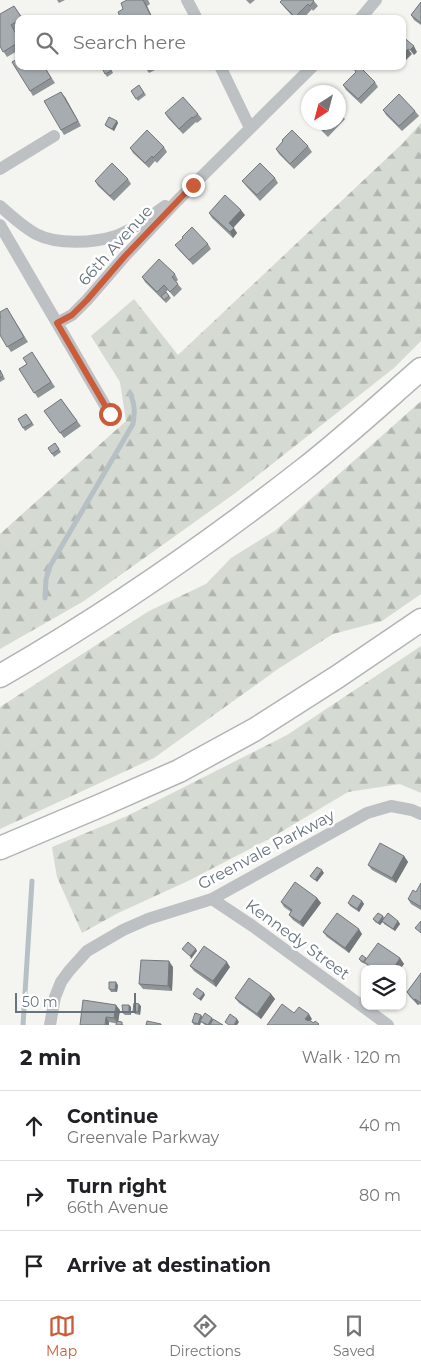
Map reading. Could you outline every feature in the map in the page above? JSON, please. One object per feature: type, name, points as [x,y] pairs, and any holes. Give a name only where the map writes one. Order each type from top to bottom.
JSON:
[{"type":"highway","points":[[0,676],[161,576],[234,523],[364,420],[421,369]]},
{"type":"highway","points":[[0,848],[179,771],[254,730],[421,620]]},
{"type":"street","points":[[187,0],[194,15]]},
{"type":"street","points":[[363,15],[376,0]]},
{"type":"street","points":[[222,70],[250,128]]},
{"type":"street","name":"66th Avenue","points":[[57,323],[72,315],[82,305],[125,256],[193,185],[309,70]]},
{"type":"street","points":[[0,169],[54,136]]},
{"type":"street","name":"66th Avenue","points":[[0,206],[38,235],[70,242],[88,241],[115,236],[138,225],[193,185]]},
{"type":"street","points":[[0,225],[110,414]]},
{"type":"street","name":"Greenvale Parkway","points":[[50,1022],[55,997],[68,970],[87,951],[123,930],[148,919],[212,899],[367,813],[391,806],[412,810],[421,814]]},
{"type":"street","name":"Kennedy Street","points":[[212,899],[254,927],[388,1025]]},
{"type":"green space","points":[[421,123],[421,341],[394,368],[234,494],[84,601],[0,649],[0,534],[126,421],[120,382],[91,336],[134,299],[178,355],[403,143]]},
{"type":"green space","points":[[421,401],[421,594],[382,621],[333,634],[278,669],[154,758],[0,829],[0,707],[149,611],[206,584],[231,558],[276,530]]},
{"type":"green space","points":[[421,646],[421,793],[400,784],[348,792],[269,839],[186,882],[118,913],[82,933],[57,877],[52,847],[127,816],[287,735]]},
{"type":"building","points":[[127,0],[143,0],[150,15],[119,15],[118,12],[123,9],[121,3]]},
{"type":"building","points":[[282,0],[314,1],[297,15],[293,15],[280,2]]},
{"type":"building","points":[[421,2],[421,23],[411,15]]},
{"type":"building","points":[[14,6],[20,15],[15,15],[15,22],[11,25],[15,32],[15,44],[3,52],[0,46],[0,14]]},
{"type":"building","points":[[406,39],[414,46],[410,50],[406,51]]},
{"type":"building","points":[[17,70],[46,70],[51,78],[30,91]]},
{"type":"building","points":[[103,70],[111,70],[111,71],[105,74]]},
{"type":"building","points":[[355,70],[363,70],[375,82],[358,99],[346,88],[346,85],[343,85],[356,72]]},
{"type":"building","points":[[139,85],[144,93],[136,99],[131,91]]},
{"type":"building","points":[[61,92],[78,121],[61,130],[44,101]]},
{"type":"building","points":[[399,94],[415,111],[399,126],[383,110]]},
{"type":"building","points":[[183,97],[198,114],[179,129],[165,113]]},
{"type":"building","points":[[109,117],[117,121],[112,129],[105,125]]},
{"type":"building","points":[[147,130],[164,147],[145,163],[130,148]]},
{"type":"building","points":[[292,130],[308,146],[290,164],[276,149]]},
{"type":"building","points":[[112,163],[128,179],[110,196],[95,181]]},
{"type":"building","points":[[260,163],[275,178],[257,195],[242,181]]},
{"type":"building","points":[[225,195],[241,210],[229,223],[234,228],[230,232],[209,213]]},
{"type":"building","points":[[192,227],[208,244],[189,260],[175,245]]},
{"type":"building","points":[[159,259],[175,274],[172,277],[178,284],[170,292],[164,285],[157,292],[142,277]]},
{"type":"building","points":[[166,292],[169,296],[164,300],[161,296]]},
{"type":"building","points":[[7,308],[24,337],[7,347],[0,335],[0,312]]},
{"type":"building","points":[[32,352],[51,382],[34,393],[19,369],[27,364],[23,358]]},
{"type":"building","points":[[61,399],[77,421],[60,433],[44,411]]},
{"type":"building","points":[[26,414],[32,423],[23,428],[18,419]]},
{"type":"building","points":[[55,443],[59,449],[52,454],[48,448]]},
{"type":"building","points":[[380,843],[404,856],[392,878],[368,865]]},
{"type":"building","points":[[317,867],[322,870],[315,880],[310,876]]},
{"type":"building","points":[[295,882],[317,898],[300,922],[289,915],[292,910],[281,902]]},
{"type":"building","points":[[421,883],[421,907],[408,899],[413,890],[416,892]]},
{"type":"building","points":[[353,895],[362,901],[357,909],[348,903]]},
{"type":"building","points":[[337,913],[359,929],[345,948],[323,932]]},
{"type":"building","points":[[378,913],[383,916],[378,923],[373,919]]},
{"type":"building","points":[[388,913],[398,921],[393,929],[382,921]]},
{"type":"building","points":[[421,921],[421,933],[415,928]]},
{"type":"building","points":[[188,942],[196,949],[190,956],[182,949]]},
{"type":"building","points":[[378,943],[400,958],[396,965],[368,965],[364,962]]},
{"type":"building","points":[[204,946],[227,962],[213,981],[190,966]]},
{"type":"building","points":[[362,955],[366,958],[363,962],[359,959]]},
{"type":"building","points":[[141,960],[169,961],[168,986],[139,984]]},
{"type":"building","points":[[421,973],[421,1003],[414,1000],[407,992]]},
{"type":"building","points":[[249,978],[271,994],[257,1014],[235,998]]},
{"type":"building","points":[[109,982],[116,982],[115,990],[109,989]]},
{"type":"building","points":[[197,988],[204,993],[199,999],[193,994]]},
{"type":"building","points":[[83,1000],[116,1005],[114,1018],[106,1017],[105,1025],[80,1025]]},
{"type":"building","points":[[134,1003],[139,1004],[138,1012],[133,1011]]},
{"type":"building","points":[[282,1004],[294,1013],[299,1007],[309,1014],[305,1019],[319,1024],[267,1025]]},
{"type":"building","points":[[122,1005],[129,1005],[129,1012],[123,1013]]},
{"type":"building","points":[[195,1013],[201,1015],[198,1024],[192,1022]]},
{"type":"building","points":[[205,1013],[212,1018],[208,1025],[200,1021]]},
{"type":"building","points":[[230,1014],[237,1019],[234,1025],[229,1025],[225,1022]]},
{"type":"building","points":[[213,1019],[223,1025],[210,1025]]},
{"type":"building","points":[[117,1021],[122,1022],[122,1025],[116,1025]]},
{"type":"building","points":[[147,1021],[161,1024],[161,1025],[146,1025]]},
{"type":"waterway","points":[[45,598],[46,579],[50,566],[133,424],[134,408],[130,393]]},
{"type":"waterway","points":[[23,1025],[32,881]]},
{"type":"route","points":[[110,414],[57,323],[72,315],[87,300],[125,256],[193,185]]}]
